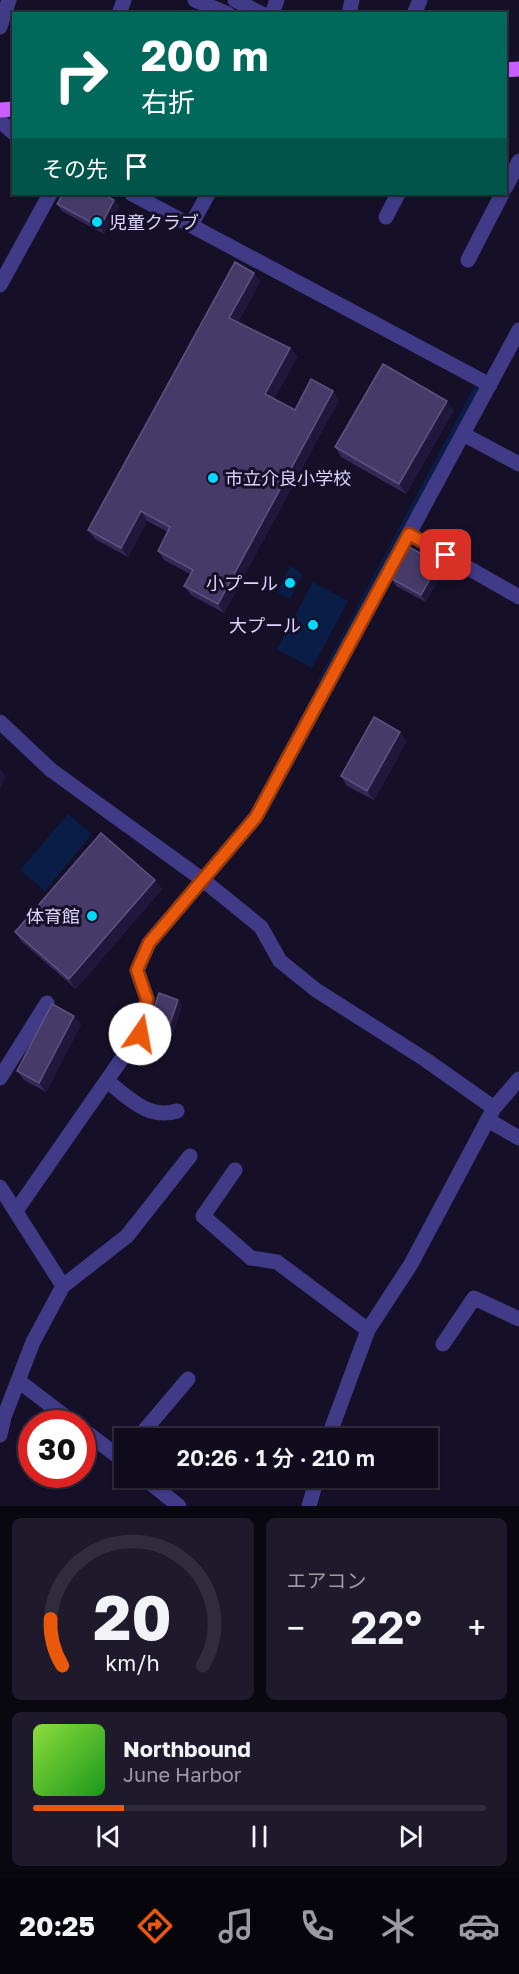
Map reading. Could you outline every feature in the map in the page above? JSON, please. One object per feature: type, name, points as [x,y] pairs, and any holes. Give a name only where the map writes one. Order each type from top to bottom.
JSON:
[{"type":"street","points":[[0,27],[9,0]]},
{"type":"street","points":[[235,0],[258,12]]},
{"type":"street","points":[[203,2],[224,12]]},
{"type":"street","points":[[0,121],[12,131]]},
{"type":"street","points":[[507,186],[519,161]]},
{"type":"street","points":[[0,285],[49,195]]},
{"type":"street","points":[[134,195],[490,385]]},
{"type":"street","points":[[191,225],[207,195]]},
{"type":"street","points":[[386,217],[397,195]]},
{"type":"street","points":[[468,260],[501,195]]},
{"type":"street","points":[[16,1211],[140,1034],[147,999],[137,970],[149,943],[256,817],[519,330]]},
{"type":"street","points":[[463,434],[519,464]]},
{"type":"street","points":[[409,534],[519,597]]},
{"type":"street","points":[[0,722],[51,770],[203,880],[261,927],[280,961],[316,990],[426,1060],[519,1138]]},
{"type":"street","points":[[0,1078],[47,1003]]},
{"type":"street","points":[[332,1428],[368,1330],[411,1264],[491,1114],[519,1079]]},
{"type":"street","points":[[107,1081],[149,1112],[165,1115],[177,1112]]},
{"type":"street","points":[[0,1435],[2,1416],[20,1382],[33,1342],[63,1286],[127,1236],[190,1156]]},
{"type":"street","points":[[235,1170],[203,1216],[251,1258],[277,1262],[368,1330]]},
{"type":"street","points":[[0,1187],[63,1286]]},
{"type":"street","points":[[444,1344],[474,1298],[519,1319]]},
{"type":"street","points":[[146,1428],[188,1379]]},
{"type":"street","points":[[20,1382],[57,1410]]},
{"type":"street","points":[[96,1439],[114,1452]]},
{"type":"street","points":[[156,1488],[179,1506]]},
{"type":"street","points":[[309,1506],[314,1488]]},
{"type":"water","name":"小プール","points":[[290,566],[303,574],[290,599],[277,592]]},
{"type":"water","name":"大プール","points":[[313,582],[348,601],[312,668],[277,649]]},
{"type":"water","points":[[68,814],[92,834],[45,891],[20,870]]},
{"type":"building","name":"児童クラブ","points":[[62,195],[105,195],[114,200],[100,227],[57,204]]},
{"type":"building","points":[[235,262],[254,273],[229,318],[290,348],[265,394],[295,410],[311,379],[333,391],[218,604],[184,586],[193,570],[158,551],[170,527],[141,511],[121,548],[88,530]]},
{"type":"building","points":[[383,364],[447,401],[399,484],[335,447]]},
{"type":"building","points":[[409,547],[439,563],[421,595],[392,579]]},
{"type":"building","points":[[374,717],[400,732],[367,791],[341,776]]},
{"type":"building","name":"体育館","points":[[101,833],[155,880],[69,979],[15,932]]},
{"type":"building","points":[[159,993],[178,1000],[168,1029],[149,1023]]},
{"type":"building","points":[[52,1004],[74,1016],[39,1083],[17,1071]]},
{"type":"waterway","points":[[321,681],[480,382]]},
{"type":"place","name":"児童クラブ","points":[[97,222]]},
{"type":"place","name":"市立介良小学校","points":[[213,478]]},
{"type":"place","name":"小プール","points":[[290,583]]},
{"type":"place","name":"大プール","points":[[313,625]]},
{"type":"place","name":"体育館","points":[[92,916]]},
{"type":"route","points":[[140,1034],[147,999],[137,970],[149,943],[256,817],[409,534],[446,555]]}]
